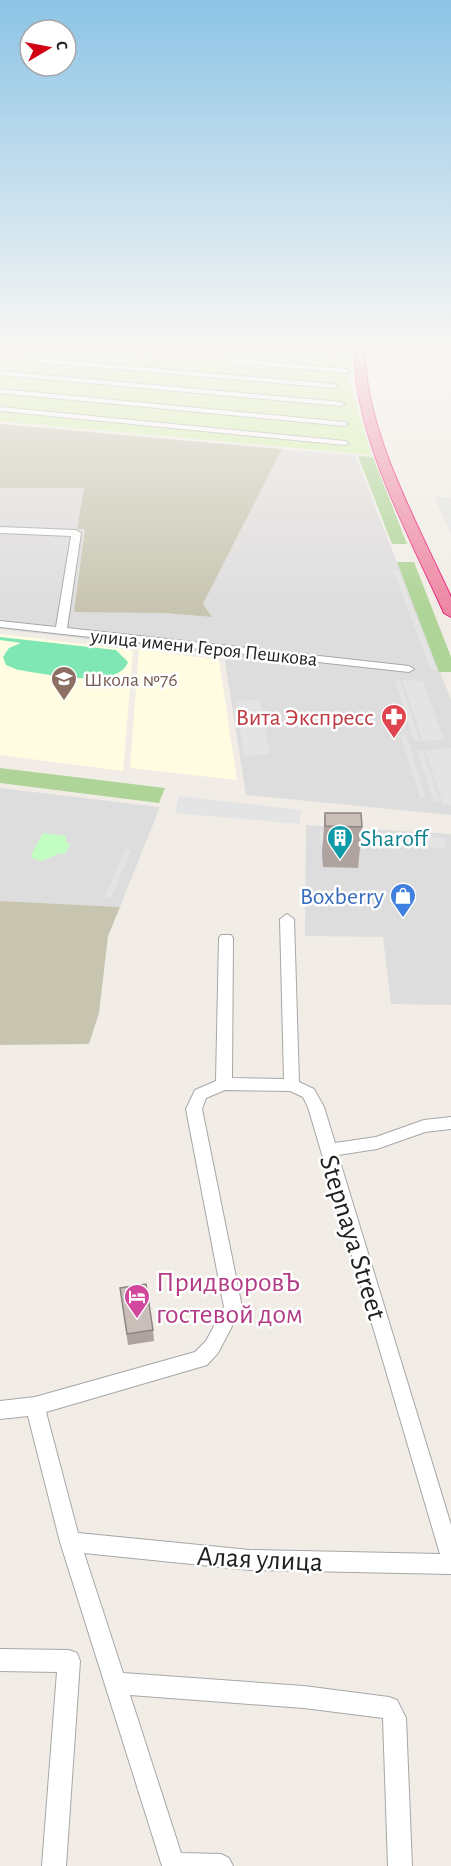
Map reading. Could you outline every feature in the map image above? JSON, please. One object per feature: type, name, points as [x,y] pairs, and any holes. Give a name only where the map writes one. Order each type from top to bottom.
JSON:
[{"type":"highway","points":[[377,434],[389,470],[451,613]]},
{"type":"highway","points":[[381,434],[401,488],[451,598]]},
{"type":"highway","points":[[430,564],[428,568],[431,581],[451,625]]},
{"type":"street","points":[[259,434],[345,442]]},
{"type":"street","points":[[0,530],[76,532],[61,631]]},
{"type":"street","name":"улица имени Героя Пешкова","points":[[0,624],[409,669]]},
{"type":"street","points":[[0,1410],[35,1406],[201,1359],[212,1347],[233,1307],[194,1109],[200,1094],[224,1084],[292,1085],[287,919]]},
{"type":"street","points":[[224,1084],[226,938]]},
{"type":"street","name":"Stepnaya Street","points":[[292,1085],[309,1093],[316,1107],[451,1558]]},
{"type":"street","points":[[328,1150],[377,1143],[424,1126],[451,1123]]},
{"type":"street","points":[[35,1406],[70,1542],[173,1864],[221,1866]]},
{"type":"street","name":"Алая улица","points":[[70,1542],[250,1560],[451,1564]]},
{"type":"street","points":[[0,1660],[69,1661],[54,1866]]},
{"type":"street","points":[[116,1683],[304,1697],[389,1708],[395,1719],[400,1866]]},
{"type":"shaded area","points":[[0,434],[114,434],[282,449],[203,604],[212,617],[163,613],[74,612],[85,529],[77,529],[84,488],[0,488]]},
{"type":"shaded area","points":[[282,449],[355,455],[451,700],[451,815],[246,795],[224,655],[0,629],[0,488],[84,488],[77,529],[85,529],[163,613],[211,617],[203,604]]},
{"type":"shaded area","points":[[434,497],[451,497],[451,534]]},
{"type":"shaded area","points":[[393,570],[398,570],[437,670],[431,670]]},
{"type":"shaded area","name":"Школа №76","points":[[0,634],[133,650],[123,771],[0,755]]},
{"type":"shaded area","points":[[139,649],[219,660],[237,780],[130,768]]},
{"type":"shaded area","points":[[395,680],[400,680],[420,741],[414,741]]},
{"type":"shaded area","points":[[402,680],[423,681],[444,740],[422,741]]},
{"type":"shaded area","points":[[260,700],[270,754],[244,756],[236,701]]},
{"type":"shaded area","points":[[400,735],[406,735],[426,797],[420,798]]},
{"type":"shaded area","points":[[451,748],[451,805],[443,804],[425,750]]},
{"type":"shaded area","points":[[417,750],[423,750],[440,802],[434,802]]},
{"type":"shaded area","points":[[0,788],[160,807],[120,907],[0,901]]},
{"type":"shaded area","points":[[179,796],[302,810],[299,824],[175,813]]},
{"type":"shaded area","points":[[306,825],[451,834],[451,1005],[391,1004],[383,937],[305,936]]},
{"type":"shaded area","points":[[320,830],[445,838],[446,848],[320,843]]},
{"type":"shaded area","points":[[125,849],[131,850],[111,898],[105,897]]},
{"type":"shaded area","points":[[0,901],[120,907],[108,936],[99,1013],[89,1044],[0,1045]]},
{"type":"green space","points":[[143,434],[365,434],[371,455]]},
{"type":"green space","points":[[358,456],[373,457],[407,544],[392,544]]},
{"type":"green space","points":[[397,562],[414,562],[451,657],[451,672],[439,672]]},
{"type":"green space","points":[[0,637],[116,650],[128,662],[121,671],[110,676],[95,678],[18,670],[6,665],[3,657],[9,648],[21,643],[0,640]]},
{"type":"green space","points":[[0,768],[165,788],[159,803],[0,783]]},
{"type":"green space","points":[[43,833],[66,836],[66,842],[70,844],[65,854],[60,853],[43,861],[33,859],[31,855]]},
{"type":"building","points":[[325,813],[361,813],[362,827],[325,826]]},
{"type":"building","name":"ПридворовЪ гостевой дом","points":[[146,1284],[153,1330],[127,1334],[120,1288]]},
{"type":"place","name":"Школа №76","points":[[64,702]]},
{"type":"place","name":"Вита Экспресс","points":[[394,740]]},
{"type":"place","name":"Sharoff","points":[[340,861]]},
{"type":"place","name":"Boxberry","points":[[403,919]]},
{"type":"place","name":"ПридворовЪ гостевой дом","points":[[137,1320]]}]
